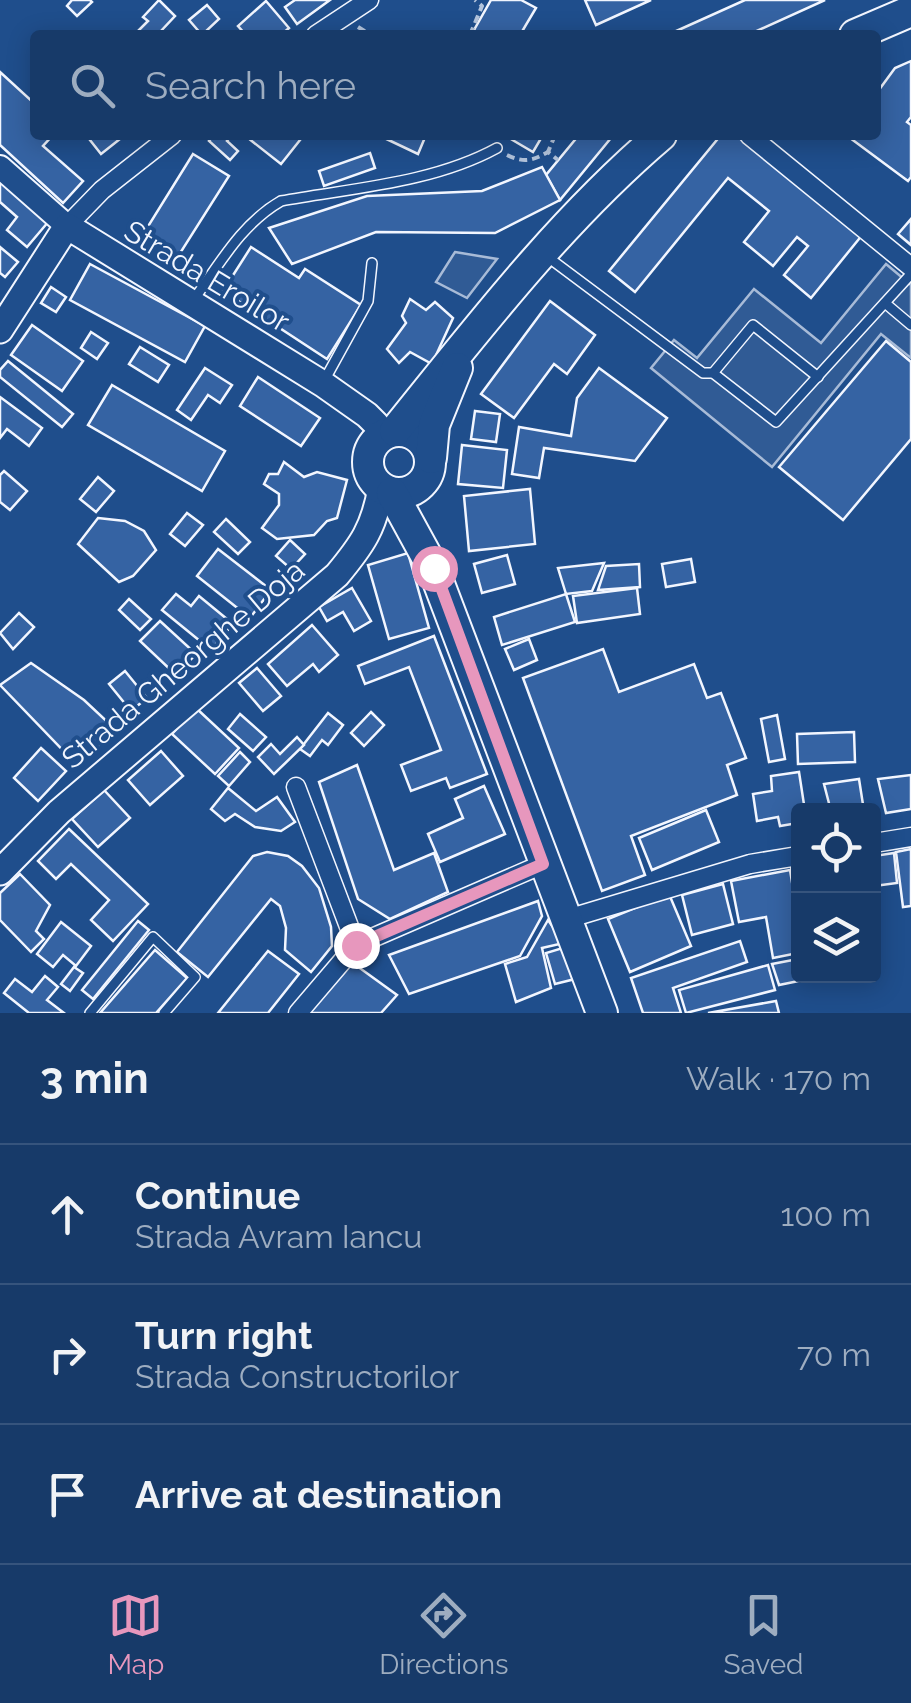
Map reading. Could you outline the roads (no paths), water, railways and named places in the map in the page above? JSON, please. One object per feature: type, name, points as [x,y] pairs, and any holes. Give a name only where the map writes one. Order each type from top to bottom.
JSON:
[{"type":"main road","points":[[866,30],[911,11]]},
{"type":"main road","points":[[434,568],[386,491],[370,473],[368,461],[374,444],[388,434],[542,253],[597,194],[656,140]]},
{"type":"main road","points":[[0,330],[67,226]]},
{"type":"main road","name":"Strada Eroilor","points":[[67,226],[323,384],[388,434]]},
{"type":"main road","points":[[488,314],[459,364],[434,425],[425,521],[434,568],[602,1013]]},
{"type":"main road","points":[[386,491],[407,493],[420,486],[430,465],[425,443],[413,434],[388,434]]},
{"type":"main road","name":"Strada Gheorghe Doja","points":[[0,872],[58,812],[337,576],[376,520],[386,491]]},
{"type":"street","points":[[324,30],[369,0]]},
{"type":"street","points":[[67,226],[102,190],[166,140]]},
{"type":"street","points":[[755,140],[911,271]]},
{"type":"street","name":"Strada Eroilor","points":[[0,168],[67,226]]},
{"type":"street","points":[[296,788],[356,945]]},
{"type":"street","points":[[881,842],[911,837]]},
{"type":"street","points":[[567,919],[750,864],[791,857]]},
{"type":"street","points":[[298,1013],[356,945],[543,864]]},
{"type":"lane","points":[[191,305],[245,228],[281,201],[427,175],[468,164],[497,148]]},
{"type":"lane","points":[[542,253],[776,422],[911,271]]},
{"type":"lane","points":[[323,384],[368,301],[372,263]]},
{"type":"lane","points":[[885,303],[911,324]]},
{"type":"lane","points":[[713,373],[753,326],[818,377]]},
{"type":"lane","points":[[90,1013],[153,936],[195,977],[164,1013]]}]
